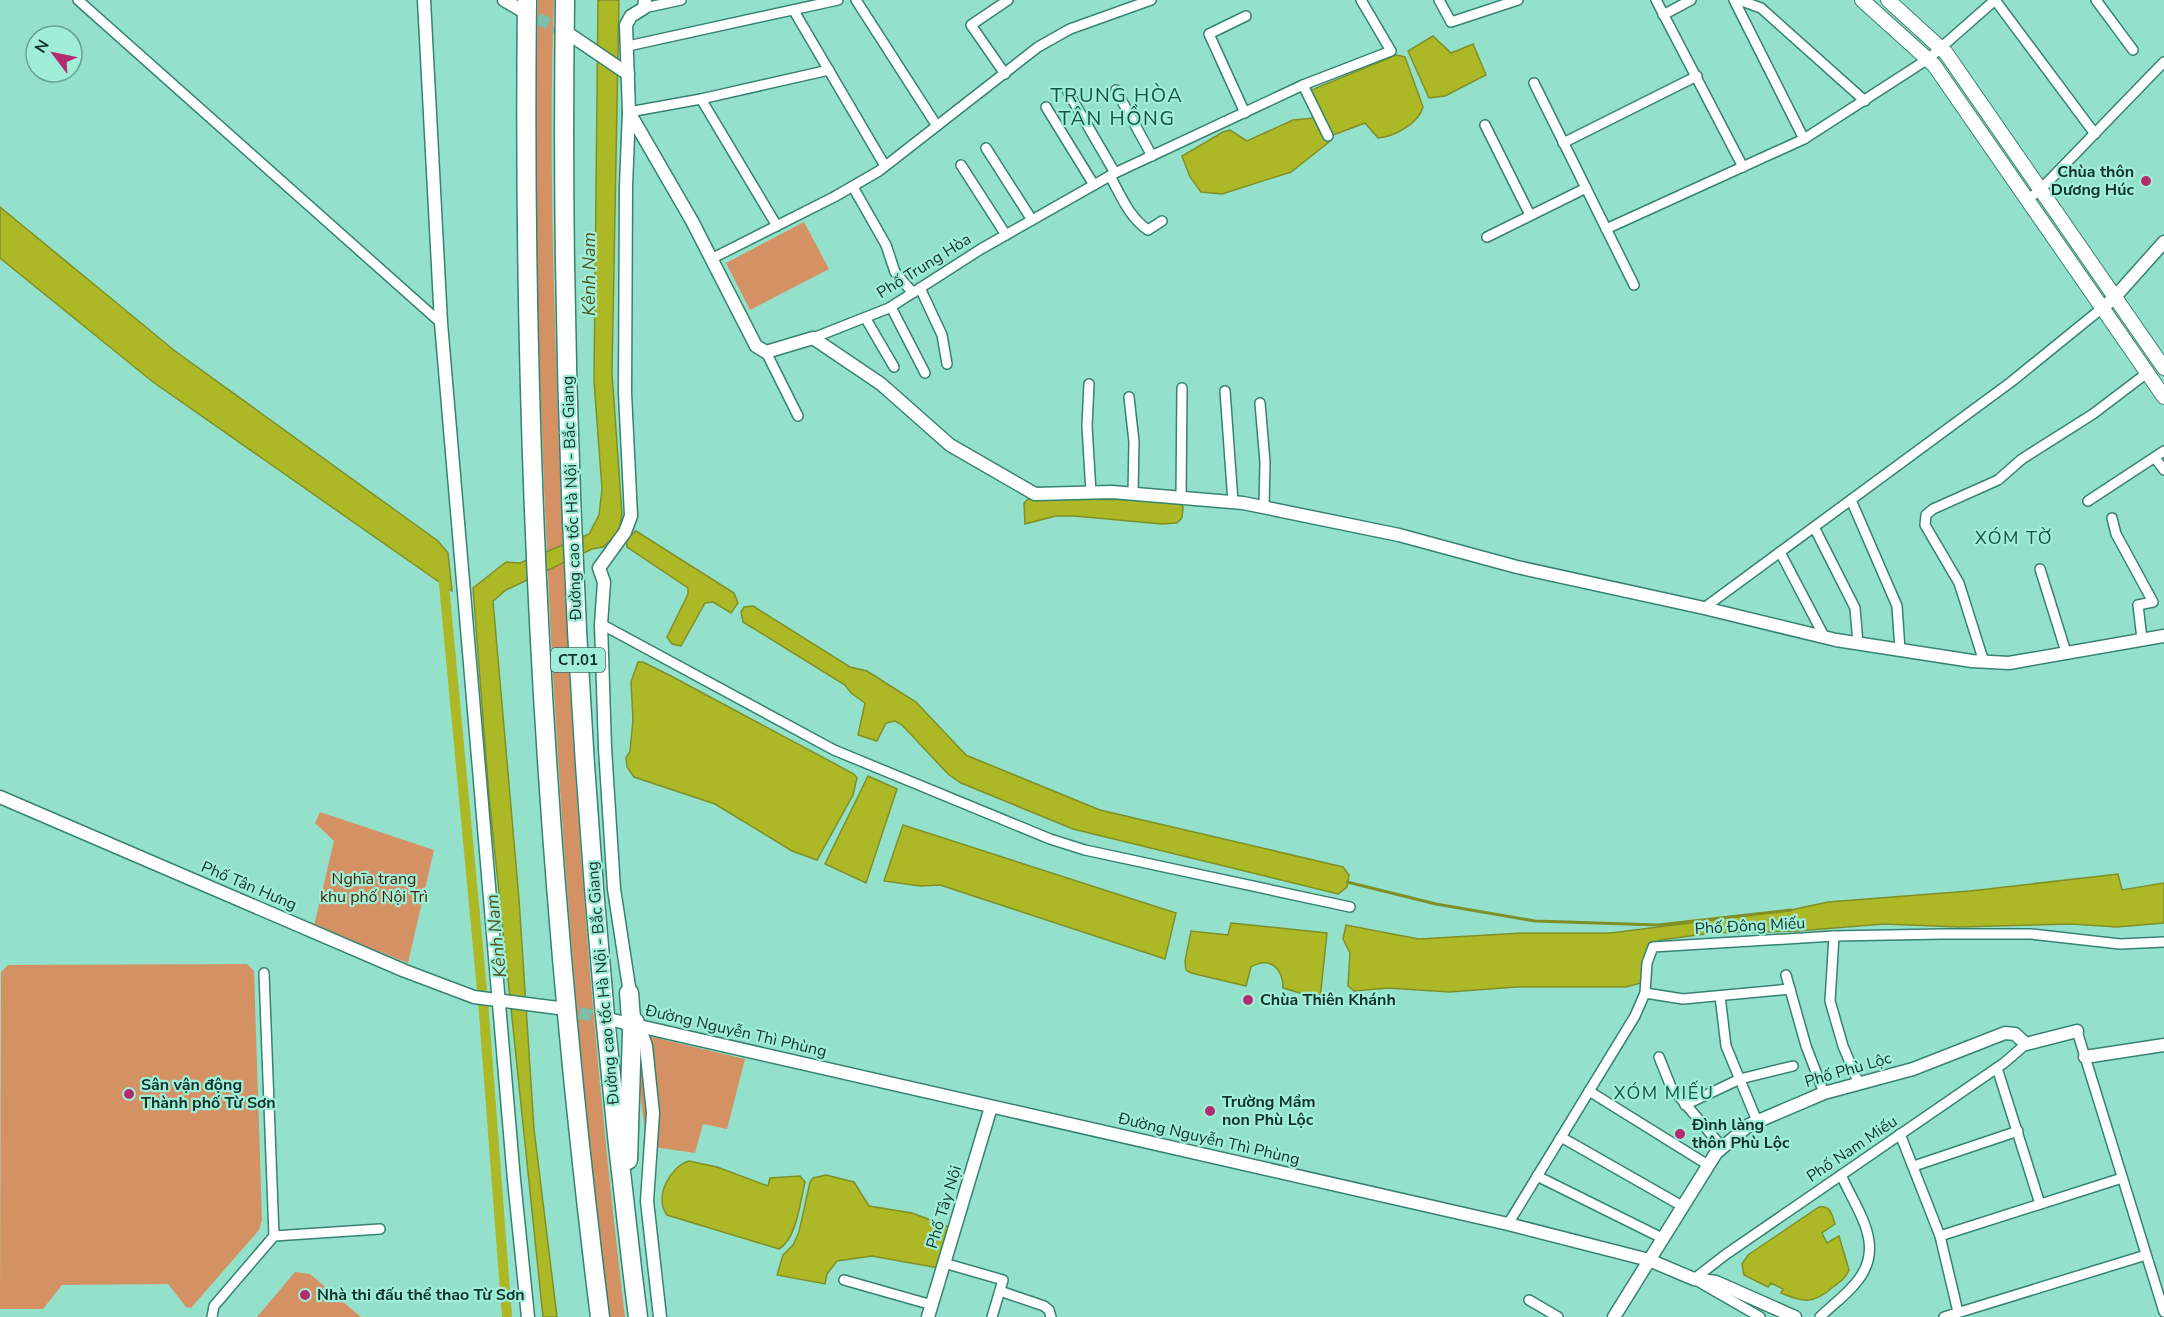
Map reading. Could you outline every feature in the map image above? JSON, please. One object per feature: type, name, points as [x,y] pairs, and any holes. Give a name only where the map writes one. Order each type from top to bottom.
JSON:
[{"type":"highway","name":"Đường cao tốc Hà Nội - Bắc Giang","points":[[565,0],[565,312],[583,748],[597,942],[639,1317]]},
{"type":"highway","name":"CT.01","points":[[524,5],[528,313],[545,750],[557,922],[600,1317]]},
{"type":"highway","points":[[629,993],[635,1025],[628,1161],[639,1317]]},
{"type":"main road","points":[[1862,0],[1928,59],[2164,397]]},
{"type":"main road","points":[[1888,0],[1942,49],[2164,368]]},
{"type":"street","points":[[78,0],[441,323]]},
{"type":"street","points":[[424,0],[441,323],[528,1317]]},
{"type":"street","points":[[504,0],[524,5]]},
{"type":"street","points":[[629,993],[614,889],[604,748],[601,624],[604,582],[600,565],[626,532],[631,516],[625,393],[626,186],[630,112],[628,20],[644,4],[681,0]]},
{"type":"street","points":[[628,46],[838,0]]},
{"type":"street","points":[[856,0],[937,126]]},
{"type":"street","points":[[1005,74],[971,25],[1008,0]]},
{"type":"street","points":[[711,260],[853,187],[885,166],[1038,47],[1070,29],[1151,0]]},
{"type":"street","name":"Phố Trung Hòa","points":[[766,352],[866,319],[891,307],[1006,235],[1113,175],[1303,85],[1391,51],[1361,0]]},
{"type":"street","points":[[1439,0],[1451,22],[1518,0]]},
{"type":"street","points":[[1656,0],[1743,167]]},
{"type":"street","points":[[1663,15],[1690,0]]},
{"type":"street","points":[[1736,0],[1761,8],[1865,101]]},
{"type":"street","points":[[1736,0],[1804,139]]},
{"type":"street","points":[[1606,229],[1804,139],[1942,49],[1995,0],[2095,134]]},
{"type":"street","points":[[2096,0],[2133,50]]},
{"type":"street","points":[[794,11],[885,166]]},
{"type":"street","points":[[1245,112],[1209,34],[1246,16]]},
{"type":"street","points":[[577,39],[628,74]]},
{"type":"street","points":[[2027,200],[2040,190],[2164,62]]},
{"type":"street","points":[[630,112],[829,70]]},
{"type":"street","points":[[1563,142],[1697,76]]},
{"type":"street","points":[[1534,84],[1634,285]]},
{"type":"street","points":[[1303,85],[1326,132]]},
{"type":"street","points":[[1116,90],[1152,156]]},
{"type":"street","points":[[1068,92],[1113,175],[1133,218],[1148,230],[1162,221]]},
{"type":"street","points":[[700,99],[777,226]]},
{"type":"street","points":[[1046,107],[1094,185]]},
{"type":"street","points":[[630,112],[756,346],[766,352],[798,416]]},
{"type":"street","points":[[1485,125],[1530,215]]},
{"type":"street","points":[[986,148],[1032,220]]},
{"type":"street","points":[[961,165],[1006,235]]},
{"type":"street","points":[[853,187],[886,245],[895,272],[916,290],[942,335],[947,364]]},
{"type":"street","points":[[1487,237],[1586,188]]},
{"type":"street","points":[[1704,608],[2011,382],[2114,298],[2164,242]]},
{"type":"street","points":[[891,307],[926,374]]},
{"type":"street","points":[[866,319],[894,367]]},
{"type":"street","points":[[813,338],[880,384],[950,446],[999,476],[1035,494],[1133,494],[1233,502],[1264,507],[1399,535],[1516,567],[1704,608],[1825,638],[1984,662],[2009,663],[2164,636]]},
{"type":"street","points":[[1984,662],[1959,583],[1925,525],[1926,515],[1933,509],[1998,480],[2022,459],[2093,414],[2147,373]]},
{"type":"street","points":[[1089,384],[1087,426],[1091,493]]},
{"type":"street","points":[[1181,498],[1182,388]]},
{"type":"street","points":[[1225,391],[1233,502]]},
{"type":"street","points":[[1130,397],[1134,442],[1133,494]]},
{"type":"street","points":[[1260,403],[1265,462],[1264,507]]},
{"type":"street","points":[[2088,501],[2164,451]]},
{"type":"street","points":[[2155,458],[2164,470]]},
{"type":"street","points":[[1851,500],[1897,606],[1900,650]]},
{"type":"street","points":[[2112,518],[2116,534],[2153,602],[2139,605],[2142,639]]},
{"type":"street","points":[[1814,527],[1855,608],[1858,644]]},
{"type":"street","points":[[1780,552],[1825,638]]},
{"type":"street","points":[[2040,569],[2066,652]]},
{"type":"street","points":[[601,624],[834,750],[1050,839],[1085,850],[1350,907]]},
{"type":"street","name":"Phố Tân Hưng","points":[[0,797],[405,971],[474,997],[558,1008]]},
{"type":"street","name":"Phố Đông Miếu","points":[[1508,1224],[1631,1024],[1645,993],[1648,957],[1652,949],[1657,946],[1834,936],[2031,934],[2120,944],[2164,942]]},
{"type":"street","points":[[1834,936],[1830,1001],[1843,1046],[1859,1084]]},
{"type":"street","points":[[212,1317],[214,1306],[274,1236],[264,974]]},
{"type":"street","points":[[1786,975],[1806,1046],[1824,1093]]},
{"type":"street","points":[[1645,993],[1683,999],[1790,989]]},
{"type":"street","points":[[1720,996],[1726,1046],[1757,1121]]},
{"type":"street","name":"Đường Nguyễn Thì Phùng","points":[[608,1019],[1508,1224],[1649,1260],[1694,1279],[1716,1282],[1795,1317]]},
{"type":"street","points":[[635,1025],[646,1046],[653,1113],[647,1201],[660,1317]]},
{"type":"street","points":[[2026,1044],[2077,1031],[2164,1312]]},
{"type":"street","name":"Phố Phù Lộc","points":[[1614,1317],[1708,1165],[1722,1147],[1757,1121],[1824,1093],[1913,1069],[2005,1033],[2015,1034],[2026,1044]]},
{"type":"street","name":"Phố Nam Miếu","points":[[1694,1279],[1840,1175],[1998,1068],[2026,1044]]},
{"type":"street","points":[[2085,1057],[2164,1045]]},
{"type":"street","points":[[1659,1057],[1671,1087],[1722,1147]]},
{"type":"street","points":[[1685,1105],[1740,1078],[1793,1066]]},
{"type":"street","points":[[1998,1068],[2040,1204]]},
{"type":"street","points":[[1589,1091],[1708,1165]]},
{"type":"street","name":"Phố Tây Nội","points":[[930,1311],[991,1107]]},
{"type":"street","points":[[1914,1166],[2018,1131]]},
{"type":"street","points":[[1900,1134],[1940,1236],[1958,1312]]},
{"type":"street","points":[[1561,1137],[1682,1206]]},
{"type":"street","points":[[1820,1317],[1855,1285],[1871,1257],[1871,1240],[1840,1175]]},
{"type":"street","points":[[1537,1176],[1662,1238]]},
{"type":"street","points":[[1940,1236],[2122,1178]]},
{"type":"street","points":[[274,1236],[380,1229]]},
{"type":"street","points":[[1944,1317],[2146,1255]]},
{"type":"street","points":[[944,1263],[1003,1280],[992,1317]]},
{"type":"street","points":[[1694,1279],[1760,1317]]},
{"type":"street","points":[[844,1280],[930,1311]]},
{"type":"street","points":[[1000,1292],[1044,1306],[1051,1317]]},
{"type":"street","points":[[1529,1300],[1558,1317]]},
{"type":"green space","points":[[538,0],[554,0],[553,244],[561,507],[573,739],[600,1086],[625,1317],[608,1317],[578,1022],[556,728],[539,332],[536,199]]},
{"type":"green space","points":[[804,222],[829,269],[750,310],[726,263]]},
{"type":"green space","name":"Nghĩa trang khu phố Nội Trì","points":[[320,812],[434,850],[408,963],[314,926],[334,841],[315,823]]},
{"type":"green space","name":"Sân vận động Thành phố Từ Sơn","points":[[247,964],[254,971],[262,1220],[259,1230],[191,1308],[186,1307],[168,1284],[62,1285],[43,1309],[0,1309],[1,972],[8,965]]},
{"type":"green space","points":[[632,1032],[745,1059],[727,1129],[703,1124],[695,1153],[647,1146]]},
{"type":"green space","name":"Nhà thi đấu thể thao Từ Sơn","points":[[295,1272],[310,1274],[361,1317],[257,1317]]},
{"type":"shaded area","name":"Kênh Nam","points":[[598,0],[619,0],[612,373],[622,515],[619,529],[631,535],[636,531],[734,593],[738,603],[731,613],[713,602],[705,603],[681,646],[672,644],[667,637],[688,594],[688,588],[627,547],[626,541],[615,536],[603,547],[592,549],[506,590],[493,601],[519,899],[534,1129],[557,1317],[543,1317],[489,796],[473,588],[506,562],[520,563],[589,534],[599,515],[602,489],[594,381]]},
{"type":"shaded area","points":[[1433,36],[1451,53],[1473,44],[1486,75],[1445,96],[1429,98],[1408,51]]},
{"type":"shaded area","points":[[1396,55],[1405,57],[1423,107],[1421,113],[1405,128],[1384,137],[1378,138],[1365,123],[1333,135],[1309,91]]},
{"type":"shaded area","points":[[1314,118],[1329,142],[1291,172],[1222,194],[1201,192],[1190,177],[1182,156],[1223,132],[1230,130],[1247,141],[1293,120]]},
{"type":"shaded area","points":[[0,207],[175,351],[438,541],[448,553],[452,591],[153,382],[0,258]]},
{"type":"shaded area","points":[[1028,499],[1177,500],[1183,507],[1182,518],[1177,523],[1162,524],[1056,516],[1025,524],[1024,503]]},
{"type":"shaded area","points":[[753,606],[850,667],[867,671],[916,702],[966,755],[1100,810],[1343,867],[1349,875],[1347,887],[1338,894],[1073,829],[961,783],[948,774],[902,725],[895,721],[886,723],[877,741],[858,735],[865,703],[851,693],[845,685],[743,622],[741,612],[744,607]]},
{"type":"shaded area","points":[[638,662],[643,662],[671,676],[854,774],[857,778],[853,795],[817,860],[792,851],[715,804],[634,777],[627,767],[626,758],[630,751],[633,720],[631,682]]},
{"type":"shaded area","points":[[868,776],[897,789],[866,883],[825,864]]},
{"type":"shaded area","points":[[903,825],[1176,913],[1165,959],[940,885],[920,886],[884,881]]},
{"type":"shaded area","points":[[2118,874],[2122,890],[2164,883],[2164,923],[2117,927],[2071,924],[1959,927],[1884,924],[1797,931],[1713,933],[1660,940],[1654,945],[1641,983],[1626,987],[1516,987],[1449,992],[1388,988],[1354,991],[1348,986],[1350,953],[1343,939],[1346,925],[1419,939],[1523,933],[1611,933],[1791,910],[1828,902],[1970,891]]},
{"type":"shaded area","points":[[1231,923],[1327,933],[1320,999],[1283,988],[1281,975],[1274,966],[1269,964],[1258,964],[1251,967],[1246,986],[1186,970],[1185,961],[1191,931],[1228,935]]},
{"type":"shaded area","points":[[689,1161],[717,1167],[768,1186],[770,1178],[800,1176],[805,1182],[794,1228],[785,1244],[779,1249],[667,1215],[662,1200],[666,1183],[676,1169]]},
{"type":"shaded area","points":[[826,1175],[854,1182],[869,1206],[912,1213],[952,1228],[938,1268],[872,1256],[837,1261],[827,1274],[825,1284],[777,1275],[783,1255],[793,1245],[799,1232],[810,1182],[813,1178]]},
{"type":"shaded area","points":[[1819,1207],[1829,1209],[1832,1214],[1835,1224],[1822,1233],[1827,1243],[1839,1236],[1849,1270],[1843,1280],[1820,1297],[1803,1300],[1781,1293],[1783,1289],[1771,1283],[1768,1287],[1744,1275],[1742,1264],[1748,1255]]},
{"type":"waterway","points":[[443,574],[483,1001],[507,1317]]},
{"type":"waterway","points":[[1347,882],[1436,904],[1535,921],[1658,925],[1791,910]]},
{"type":"tunnel","points":[[522,10],[570,35]]},
{"type":"tunnel","points":[[562,1009],[608,1019]]},
{"type":"place","name":"Chùa thôn Dương Húc","points":[[2146,181]]},
{"type":"place","name":"Chùa Thiên Khánh","points":[[1248,1000]]},
{"type":"place","name":"Sân vận động Thành phố Từ Sơn","points":[[129,1094]]},
{"type":"place","name":"Trường Mầm non Phù Lộc","points":[[1210,1111]]},
{"type":"place","name":"Đình làng thôn Phù Lộc","points":[[1680,1134]]},
{"type":"place","name":"Nhà thi đấu thể thao Từ Sơn","points":[[305,1295]]},
{"type":"district","name":"TRUNG HÒA TÂN HỒNG","points":[[1117,106]]},
{"type":"district","name":"XÓM TỜ","points":[[2014,538]]},
{"type":"district","name":"XÓM MIẾU","points":[[1664,1093]]}]
